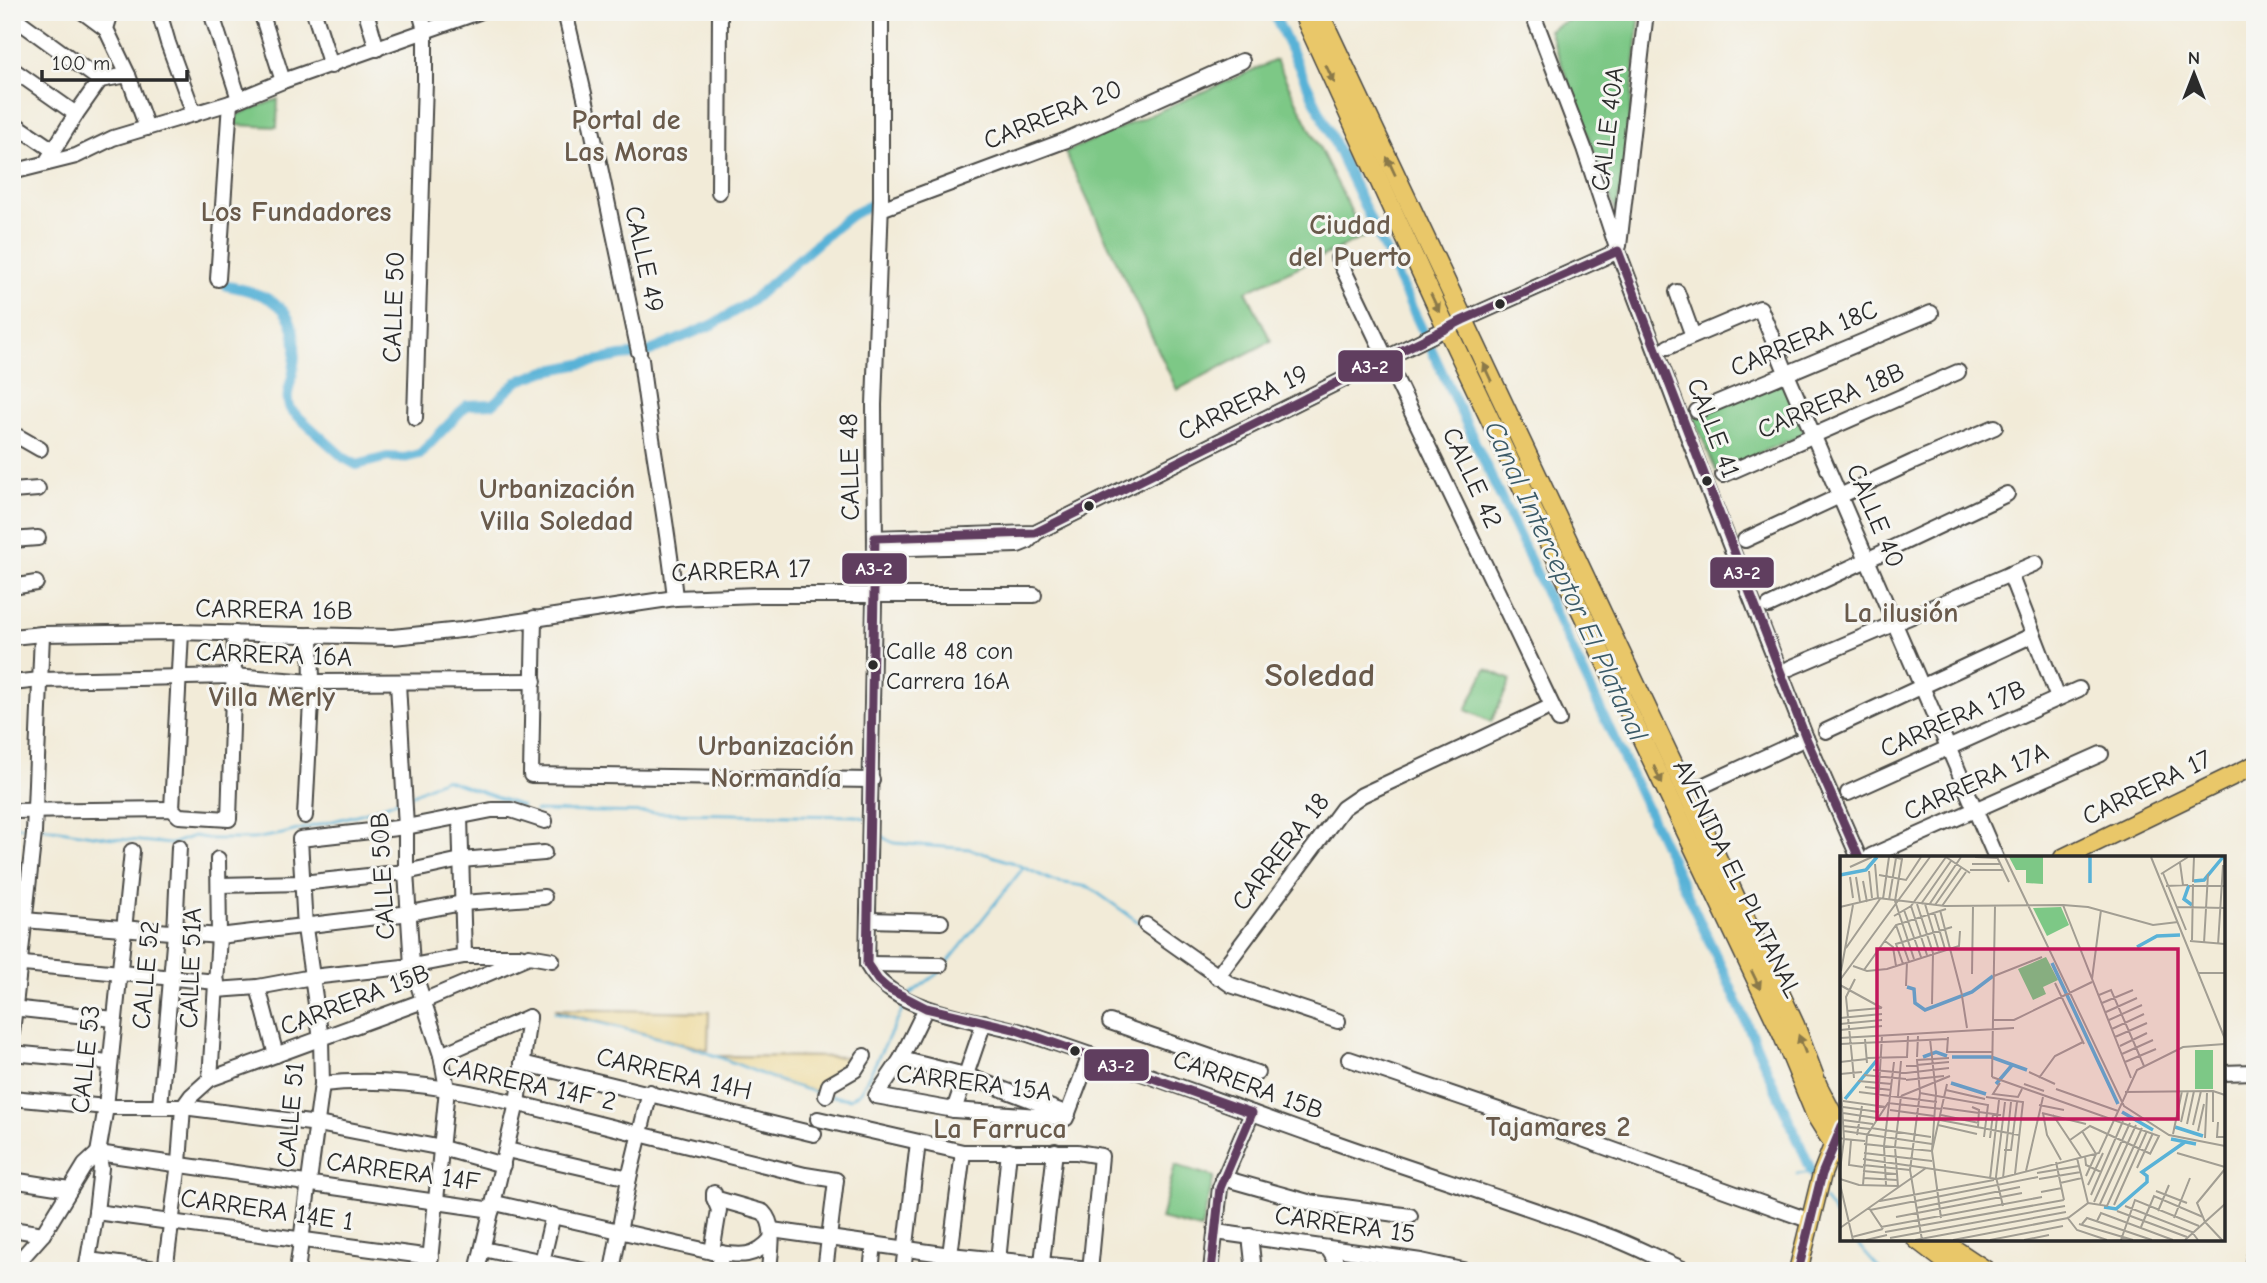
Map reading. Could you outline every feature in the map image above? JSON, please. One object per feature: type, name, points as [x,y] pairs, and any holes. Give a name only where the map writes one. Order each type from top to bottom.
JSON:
[{"type":"main road","name":"AVENIDA EL PLATANAL","points":[[1302,12],[1783,1036],[1816,1116],[1839,1138]]},
{"type":"main road","name":"AVENIDA EL PLATANAL","points":[[1319,12],[1450,327],[1687,793],[1795,1025],[1839,1138]]},
{"type":"main road","name":"CARRERA 17","points":[[2067,856],[2255,765]]},
{"type":"main road","points":[[1818,1086],[1840,1093]]},
{"type":"main road","points":[[1798,1271],[1822,1174],[1839,1138]]},
{"type":"main road","points":[[1919,1241],[1958,1271]]},
{"type":"main road","points":[[1942,1241],[1987,1271]]},
{"type":"street","points":[[83,12],[106,29],[128,75],[147,128]]},
{"type":"street","points":[[106,29],[111,12]]},
{"type":"street","points":[[159,12],[194,114]]},
{"type":"street","points":[[211,12],[235,101],[218,279]]},
{"type":"street","points":[[261,12],[283,81]]},
{"type":"street","points":[[314,12],[331,65]]},
{"type":"street","points":[[366,12],[377,49]]},
{"type":"street","name":"CALLE 50","points":[[415,418],[425,30],[420,12]]},
{"type":"street","name":"CALLE 49","points":[[565,12],[640,355],[654,459],[670,546],[675,598]]},
{"type":"street","points":[[719,192],[720,12]]},
{"type":"street","name":"CALLE 48","points":[[867,964],[874,829],[871,811],[876,543],[874,405],[881,207],[881,12]]},
{"type":"street","name":"CALLE 41","points":[[1532,12],[1584,149],[1618,251],[1806,738],[1865,856]]},
{"type":"street","name":"CALLE 40A","points":[[1618,251],[1646,12]]},
{"type":"street","points":[[12,172],[30,167],[50,156],[76,156],[113,138],[235,101],[472,13]]},
{"type":"street","points":[[13,14],[100,80]]},
{"type":"street","name":"CARRERA 20","points":[[881,207],[1064,141],[1242,61]]},
{"type":"street","points":[[12,69],[76,114]]},
{"type":"street","points":[[50,156],[100,80],[128,75]]},
{"type":"street","points":[[12,122],[50,156]]},
{"type":"street","name":"CARRERA 19","points":[[876,543],[1029,536],[1450,327],[1618,251]]},
{"type":"street","name":"CALLE 42","points":[[1338,258],[1559,720]]},
{"type":"street","points":[[1668,347],[1693,336],[1677,292]]},
{"type":"street","name":"CALLE 40","points":[[1693,336],[1760,308],[1947,750],[1995,856]]},
{"type":"street","name":"CARRERA 18C","points":[[1696,411],[1930,313]]},
{"type":"street","name":"CARRERA 18B","points":[[1723,475],[1958,372]]},
{"type":"street","points":[[1745,540],[1995,427]]},
{"type":"street","points":[[12,433],[35,447],[12,446]]},
{"type":"street","points":[[12,491],[38,489]]},
{"type":"street","points":[[1769,606],[2007,494]]},
{"type":"street","points":[[12,540],[38,538]]},
{"type":"street","points":[[1790,668],[2036,563]]},
{"type":"street","points":[[2010,574],[2058,698]]},
{"type":"street","points":[[12,586],[36,583]]},
{"type":"street","name":"CARRERA 17","points":[[534,618],[675,598],[875,594],[1034,595]]},
{"type":"street","points":[[534,618],[531,775],[872,780]]},
{"type":"street","name":"CARRERA 16B","points":[[12,637],[42,634],[181,632],[393,637],[534,618]]},
{"type":"street","points":[[181,632],[172,809],[178,816],[229,819],[235,633]]},
{"type":"street","points":[[12,1032],[19,919],[35,822],[42,634]]},
{"type":"street","points":[[305,816],[312,682],[311,635]]},
{"type":"street","points":[[1826,731],[2033,635]]},
{"type":"street","name":"CARRERA 16A","points":[[12,683],[40,680],[233,676],[312,682],[534,681]]},
{"type":"street","name":"CALLE 50B","points":[[398,683],[412,966],[441,1055],[447,1090],[430,1264]]},
{"type":"street","name":"CARRERA 17B","points":[[1848,793],[2079,689]]},
{"type":"street","name":"CARRERA 18","points":[[1217,977],[1343,808],[1362,795],[1552,706]]},
{"type":"street","points":[[1687,793],[1806,738]]},
{"type":"street","name":"CARRERA 17A","points":[[1867,856],[2101,754]]},
{"type":"street","points":[[12,811],[35,822],[172,809]]},
{"type":"street","points":[[406,827],[492,810],[511,810],[545,821]]},
{"type":"street","points":[[460,817],[464,956]]},
{"type":"street","name":"CALLE 51","points":[[297,1271],[322,1084],[321,1039],[304,928],[300,839],[406,827]]},
{"type":"street","name":"CALLE 52","points":[[160,1106],[175,933],[179,847]]},
{"type":"street","name":"CALLE 53","points":[[88,1265],[101,1168],[99,1153],[132,851]]},
{"type":"street","points":[[219,885],[302,883],[406,872],[461,860],[544,853]]},
{"type":"street","name":"CALLE 51A","points":[[210,1079],[219,936],[218,859]]},
{"type":"street","points":[[19,919],[219,936],[410,914],[462,903],[544,897]]},
{"type":"street","points":[[869,920],[941,922]]},
{"type":"street","points":[[1146,925],[1231,985],[1338,1021]]},
{"type":"street","points":[[16,963],[216,986],[258,987],[312,977],[412,966],[464,956],[529,956],[552,960]]},
{"type":"street","name":"CARRERA 15B","points":[[183,1107],[210,1079],[423,1001],[529,956]]},
{"type":"street","points":[[867,964],[940,965]]},
{"type":"street","name":"CARRERA 15B","points":[[867,964],[877,980],[926,1008],[984,1021],[1090,1055],[1596,1231],[1688,1271]]},
{"type":"street","points":[[258,987],[276,1055]]},
{"type":"street","points":[[14,1008],[114,1018]]},
{"type":"street","points":[[926,1008],[901,1059],[965,1075],[1067,1116],[1090,1055]]},
{"type":"street","points":[[441,1055],[529,1017],[517,1103],[477,1271]]},
{"type":"street","points":[[954,1110],[984,1021]]},
{"type":"street","points":[[1110,1022],[1257,1073]]},
{"type":"street","points":[[12,1053],[108,1062]]},
{"type":"street","points":[[826,1095],[829,1085],[855,1070],[864,1056]]},
{"type":"street","name":"CARRERA 15A","points":[[901,1059],[876,1096],[954,1110],[1067,1116]]},
{"type":"street","points":[[1349,1059],[1813,1213]]},
{"type":"street","name":"CARRERA 14H","points":[[522,1063],[816,1127],[918,1142]]},
{"type":"street","points":[[2225,1073],[2255,1072]]},
{"type":"street","name":"CARRERA 14F 2","points":[[322,1084],[376,1080],[517,1103],[805,1175],[836,1180],[830,1239]]},
{"type":"street","points":[[612,1271],[629,1178],[650,1092]]},
{"type":"street","points":[[12,1098],[106,1107],[183,1107],[318,1124],[442,1148],[503,1165]]},
{"type":"street","points":[[88,1265],[165,1270],[180,1163],[183,1107]]},
{"type":"street","points":[[1211,1271],[1218,1198],[1223,1178],[1252,1112]]},
{"type":"street","points":[[771,1234],[905,1247],[998,1264],[1090,1270],[1101,1156],[1055,1151],[963,1152],[918,1142],[905,1247],[903,1271]]},
{"type":"street","points":[[507,1150],[629,1178]]},
{"type":"street","points":[[998,1264],[1009,1151]]},
{"type":"street","points":[[1042,1267],[1055,1151]]},
{"type":"street","points":[[948,1271],[963,1152]]},
{"type":"street","points":[[12,1269],[43,1234],[85,1165],[99,1153]]},
{"type":"street","name":"CARRERA 14F","points":[[99,1153],[553,1215],[717,1253],[754,1253],[762,1250],[771,1234]]},
{"type":"street","points":[[1223,1178],[1308,1202],[1410,1216]]},
{"type":"street","points":[[12,1181],[69,1189]]},
{"type":"street","points":[[718,1271],[719,1210],[714,1196],[766,1213],[771,1234],[769,1271]]},
{"type":"street","name":"CARRERA 14E 1","points":[[96,1212],[301,1239],[430,1264]]},
{"type":"street","points":[[542,1262],[553,1215]]},
{"type":"street","points":[[12,1229],[43,1234]]},
{"type":"street","name":"CARRERA 15","points":[[1216,1232],[1421,1261],[1467,1271]]},
{"type":"street","points":[[1250,1236],[1254,1271]]},
{"type":"street","points":[[825,1271],[830,1239]]},
{"type":"street","points":[[871,1271],[874,1244]]},
{"type":"street","points":[[483,1249],[586,1271]]},
{"type":"street","points":[[1329,1250],[1342,1271]]},
{"type":"street","points":[[2251,1271],[2255,1254]]},
{"type":"street","points":[[1406,1271],[1421,1261]]},
{"type":"green space","points":[[1584,12],[1640,12],[1624,170],[1616,212],[1549,30]]},
{"type":"green space","points":[[1276,60],[1364,237],[1246,291],[1271,341],[1177,390],[1065,152]]},
{"type":"green space","points":[[278,99],[277,127],[235,125],[236,115]]},
{"type":"green space","points":[[1782,379],[1805,434],[1716,471],[1693,416]]},
{"type":"green space","points":[[1486,669],[1511,680],[1491,722],[1466,710]]},
{"type":"green space","points":[[1175,1165],[1214,1177],[1201,1229],[1161,1219]]},
{"type":"sand","points":[[556,1009],[709,1012],[708,1050],[558,1011]]},
{"type":"sand","points":[[718,1056],[861,1057],[825,1094],[783,1083]]},
{"type":"waterway","name":"Canal Interceptor El Platanal","points":[[1273,12],[1727,979],[1812,1172]]},
{"type":"waterway","points":[[227,286],[261,295],[284,311],[294,335],[295,352],[288,395],[290,409],[344,458],[357,465],[387,457],[404,458],[420,454],[467,405],[493,404],[518,381],[546,371],[643,354],[714,324],[750,302],[837,226],[871,205]]},
{"type":"waterway","points":[[409,796],[444,779],[522,806]]},
{"type":"waterway","points":[[40,827],[171,844],[194,836],[211,839],[253,839],[364,813],[399,800]]},
{"type":"waterway","points":[[535,811],[864,818]]},
{"type":"waterway","points":[[12,826],[30,827]]},
{"type":"waterway","points":[[876,830],[894,843],[970,849],[1014,863],[1053,881],[1089,887],[1140,923]]},
{"type":"waterway","points":[[945,966],[1024,867]]},
{"type":"waterway","points":[[910,994],[941,971]]},
{"type":"waterway","points":[[832,1096],[850,1099],[861,1091],[906,1003]]},
{"type":"waterway","points":[[555,1012],[679,1044],[823,1094]]},
{"type":"waterway","points":[[1797,1174],[1812,1172],[1814,1177]]},
{"type":"waterway","points":[[1824,1199],[1840,1222]]},
{"type":"waterway","points":[[1855,1241],[1881,1271]]},
{"type":"transit line","name":"A3-2","points":[[1211,1271],[1220,1188],[1252,1113],[1014,1029],[926,1008],[887,988],[867,964],[875,538],[1035,533],[1463,320],[1618,251],[1806,738],[1858,856]]},
{"type":"transit line","name":"A3-2","points":[[1798,1271],[1822,1174],[1840,1131]]},
{"type":"place","name":"Calle 48 con Carrera 16A","points":[[873,665]]},
{"type":"district","name":"Portal de Las Moras","points":[[626,136]]},
{"type":"district","name":"Los Fundadores","points":[[296,212]]},
{"type":"district","name":"Ciudad del Puerto","points":[[1350,241]]},
{"type":"district","name":"Urbanización Villa Soledad","points":[[557,505]]},
{"type":"district","name":"La ilusión","points":[[1901,613]]},
{"type":"district","name":"Soledad","points":[[1320,675]]},
{"type":"district","name":"Villa Merly","points":[[272,697]]},
{"type":"district","name":"Urbanización Normandía","points":[[776,762]]},
{"type":"district","name":"Tajamares 2","points":[[1558,1127]]},
{"type":"district","name":"La Farruca","points":[[1000,1129]]}]
